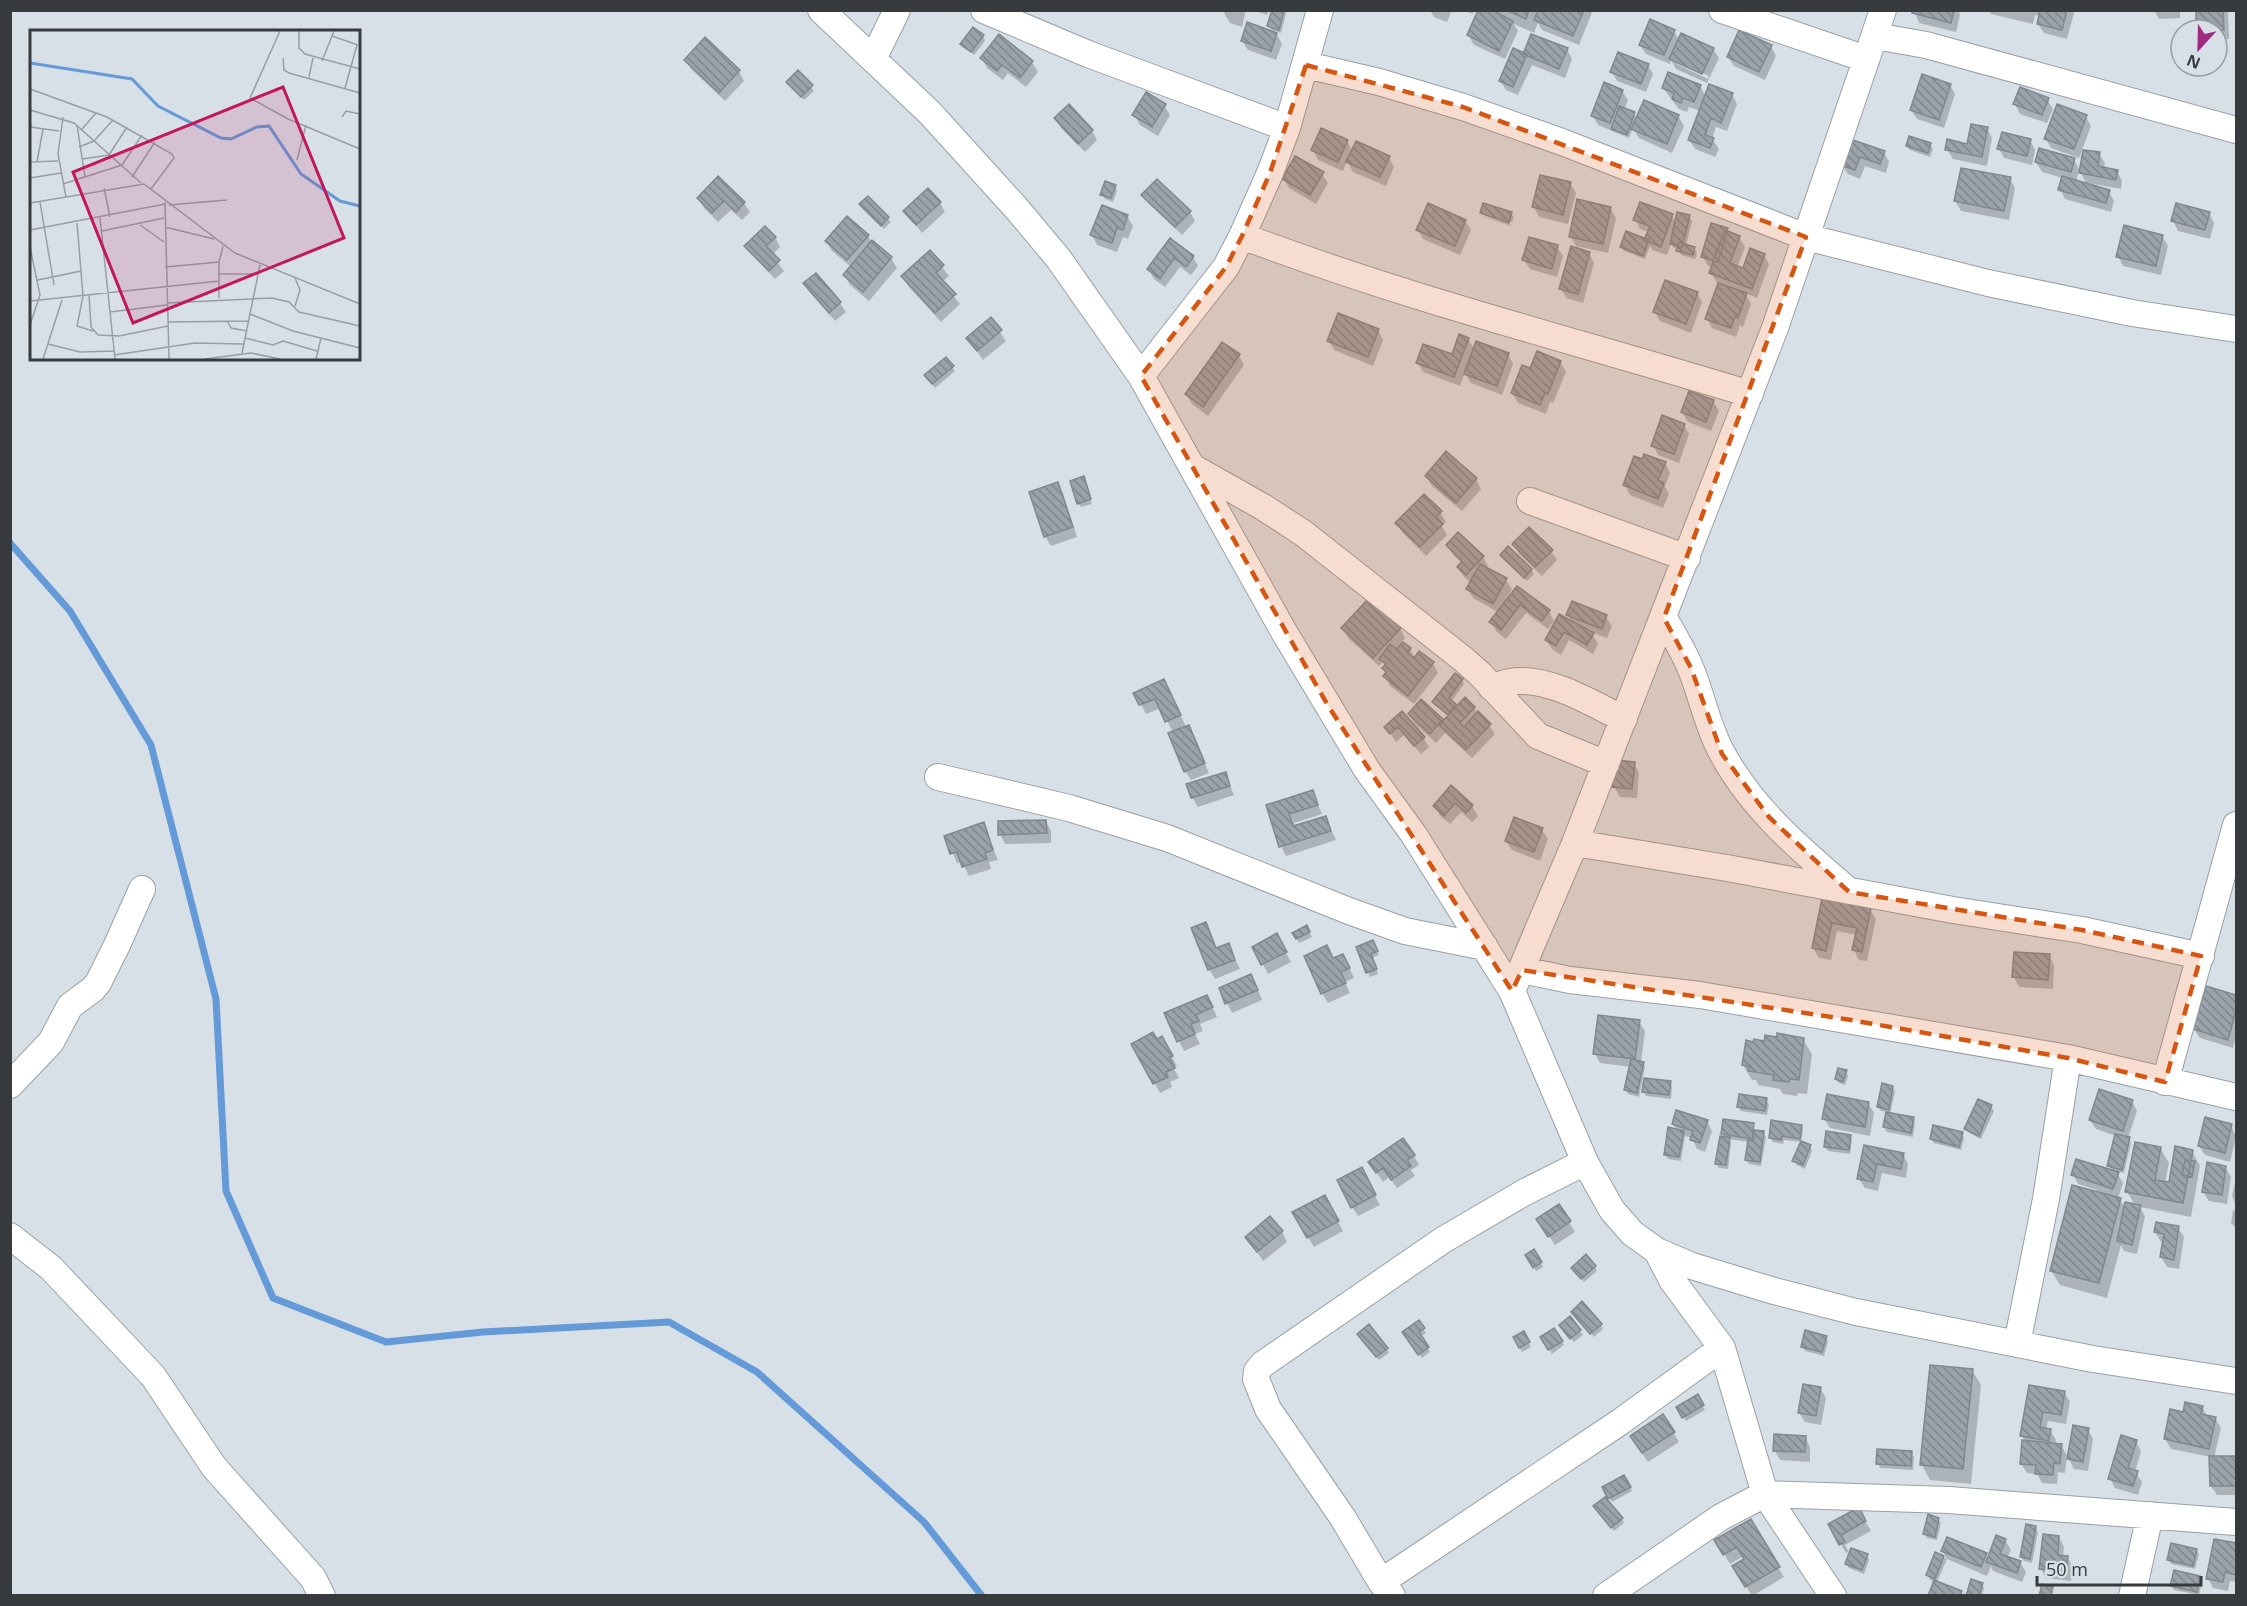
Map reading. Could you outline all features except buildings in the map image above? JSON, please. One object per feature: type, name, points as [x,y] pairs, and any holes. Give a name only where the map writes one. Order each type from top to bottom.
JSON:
[{"type":"street","points":[[821,10],[930,113],[1017,209],[1058,258],[1141,376],[1279,622],[1367,770],[1414,835],[1485,947],[1517,980],[1585,1162],[1611,1210],[1632,1233],[1657,1251],[1692,1266],[1786,1294],[1924,1326],[2093,1359],[2236,1381]]},
{"type":"street","points":[[873,59],[897,10]]},
{"type":"street","points":[[984,10],[1088,54],[1287,128]]},
{"type":"street","points":[[1141,376],[1226,267],[1242,236],[1270,174],[1287,128],[1320,10]]},
{"type":"street","points":[[1722,10],[1870,47],[1926,45],[2236,130]]},
{"type":"street","points":[[1517,980],[1575,843],[1750,394],[1883,10]]},
{"type":"street","points":[[1305,65],[1379,82],[1463,107],[1562,142],[1806,237],[1886,259],[2009,288],[2132,313],[2236,329]]},
{"type":"street","points":[[1242,236],[1316,265],[1750,394]]},
{"type":"street","points":[[1194,468],[1263,507],[1303,533],[1454,652],[1538,736],[1606,764]]},
{"type":"street","points":[[1530,501],[1687,558]]},
{"type":"street","points":[[1664,618],[1691,668],[1712,732],[1722,754],[1750,795],[1769,817],[1799,848],[1849,892]]},
{"type":"street","points":[[1491,687],[1512,681],[1533,682],[1560,690],[1624,719]]},
{"type":"street","points":[[938,777],[1060,806],[1167,838],[1405,931],[1485,947]]},
{"type":"street","points":[[2165,1082],[2236,825]]},
{"type":"street","points":[[1575,843],[1727,868],[1849,892],[2082,930],[2201,956]]},
{"type":"street","points":[[10,1085],[51,1042],[70,1006],[93,989],[98,982],[142,889]]},
{"type":"street","points":[[1517,980],[1545,976],[1601,985],[1711,997],[2068,1058],[2236,1097]]},
{"type":"street","points":[[2018,1344],[2046,1199],[2068,1058]]},
{"type":"street","points":[[1585,1162],[1525,1192],[1443,1240],[1263,1364],[1257,1371],[1256,1379],[1269,1409],[1344,1518],[1387,1589],[1722,1348]]},
{"type":"street","points":[[10,1236],[51,1268],[153,1376],[214,1467],[313,1578],[322,1596]]},
{"type":"street","points":[[1657,1251],[1672,1280],[1722,1348],[1765,1494],[1833,1596]]},
{"type":"street","points":[[1606,1596],[1721,1517],[1765,1494],[1949,1500],[2236,1522]]},
{"type":"street","points":[[2133,1596],[2150,1515]]},
{"type":"highlighted area","points":[[1306,65],[1463,107],[1806,237],[1664,618],[1691,668],[1722,754],[1769,817],[1849,892],[2082,930],[2201,956],[2165,1082],[2068,1058],[1845,1019],[1522,970],[1512,991],[1327,704],[1141,376],[1226,267],[1270,173]]},
{"type":"waterway","points":[[10,543],[70,611],[151,745],[216,999],[226,1191],[273,1298],[386,1342],[483,1332],[669,1322],[757,1372],[924,1522],[982,1596]]}]
